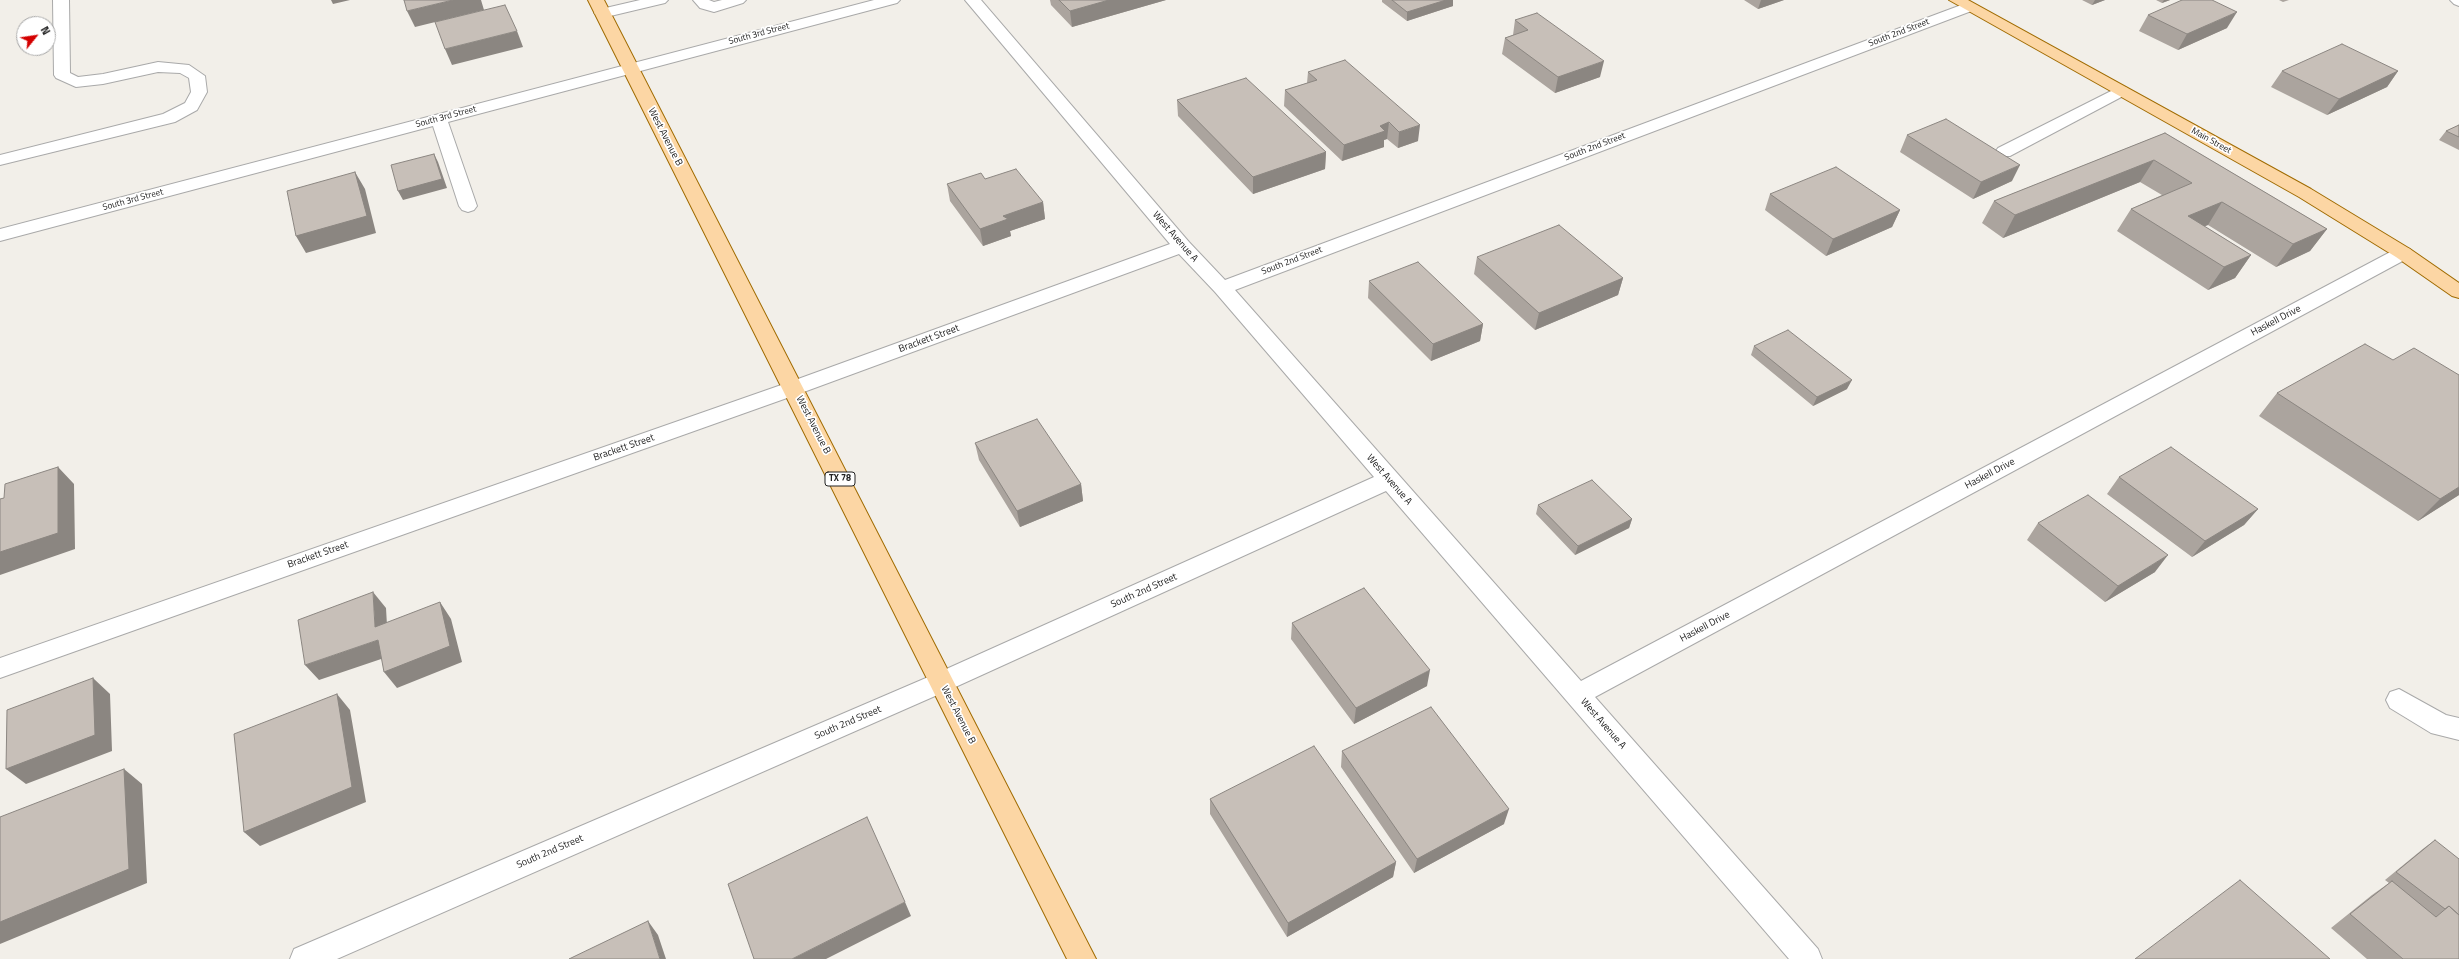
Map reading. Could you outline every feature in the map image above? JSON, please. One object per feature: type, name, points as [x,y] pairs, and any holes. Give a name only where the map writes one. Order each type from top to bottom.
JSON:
[{"type":"main road","name":"Main Street","points":[[1963,3],[2305,193],[2403,252],[2459,292]]},
{"type":"main road","name":"West Avenue B","points":[[599,6],[629,68],[794,388],[1082,959]]},
{"type":"street","points":[[0,160],[169,118],[191,106],[199,92],[197,76],[183,68],[158,67],[103,79],[76,82],[62,75],[61,0]]},
{"type":"street","points":[[599,6],[660,0]]},
{"type":"street","points":[[701,0],[705,5],[714,7],[738,0]]},
{"type":"street","name":"South 3rd Street","points":[[0,235],[874,2],[892,0]]},
{"type":"street","name":"West Avenue A","points":[[973,0],[1182,246],[1222,288],[1808,959]]},
{"type":"street","name":"South 2nd Street","points":[[1222,288],[1963,3]]},
{"type":"street","points":[[2004,152],[2121,91]]},
{"type":"street","points":[[439,119],[468,206]]},
{"type":"street","name":"Brackett Street","points":[[0,668],[64,644],[794,388],[1182,246]]},
{"type":"street","name":"Haskell Drive","points":[[1577,695],[2403,252]]},
{"type":"street","name":"South 2nd Street","points":[[304,959],[942,682],[1389,480]]},
{"type":"street","points":[[2399,700],[2440,725],[2459,730]]},
{"type":"building","points":[[404,0],[453,0],[407,11]]},
{"type":"building","points":[[1059,0],[1109,0],[1070,11]]},
{"type":"building","points":[[1392,0],[1446,0],[1407,12]]},
{"type":"building","points":[[2182,0],[2212,0],[2237,12],[2187,34],[2148,15]]},
{"type":"building","points":[[505,5],[517,31],[445,49],[435,22]]},
{"type":"building","points":[[1537,13],[1604,61],[1558,77],[1505,38],[1528,30],[1515,20]]},
{"type":"building","points":[[2342,44],[2398,71],[2339,99],[2282,71]]},
{"type":"building","points":[[1345,60],[1420,125],[1399,132],[1389,122],[1380,126],[1385,131],[1344,145],[1285,90],[1317,80],[1308,72]]},
{"type":"building","points":[[1246,78],[1326,152],[1253,177],[1177,100]]},
{"type":"building","points":[[1946,119],[2020,165],[1981,182],[1907,135]]},
{"type":"building","points":[[2459,125],[2459,137],[2446,131]]},
{"type":"building","points":[[2165,133],[2327,229],[2293,244],[2222,202],[2188,216],[2251,255],[2224,267],[2131,209],[2192,183],[2154,160],[2015,215],[1994,201]]},
{"type":"building","points":[[434,154],[442,179],[398,191],[391,165]]},
{"type":"building","points":[[1836,167],[1900,210],[1833,239],[1770,194]]},
{"type":"building","points":[[1016,169],[1043,202],[1003,216],[1008,219],[980,229],[947,184],[981,173],[985,179]]},
{"type":"building","points":[[355,172],[367,216],[296,236],[287,191]]},
{"type":"building","points":[[1559,225],[1623,278],[1539,313],[1477,257]]},
{"type":"building","points":[[1418,262],[1483,324],[1433,344],[1369,281]]},
{"type":"building","points":[[1788,330],[1852,380],[1817,397],[1754,346]]},
{"type":"building","points":[[2365,344],[2393,360],[2414,348],[2459,375],[2459,487],[2440,499],[2277,393]]},
{"type":"building","points":[[1037,419],[1081,484],[1017,511],[975,443]]},
{"type":"building","points":[[2171,447],[2258,509],[2205,541],[2119,477]]},
{"type":"building","points":[[58,467],[58,533],[0,552],[0,499],[4,498],[5,484]]},
{"type":"building","points":[[1592,480],[1632,519],[1578,546],[1538,505]]},
{"type":"building","points":[[2088,495],[2168,555],[2118,586],[2038,523]]},
{"type":"building","points":[[1364,588],[1430,670],[1356,708],[1292,623]]},
{"type":"building","points":[[373,592],[375,627],[440,602],[450,646],[384,672],[378,640],[305,665],[298,620]]},
{"type":"building","points":[[93,678],[95,735],[6,769],[7,710]]},
{"type":"building","points":[[337,694],[352,787],[244,832],[234,734]]},
{"type":"building","points":[[1431,707],[1509,809],[1417,859],[1342,751]]},
{"type":"building","points":[[1314,746],[1396,862],[1288,923],[1210,799]]},
{"type":"building","points":[[124,769],[129,869],[0,922],[0,817]]},
{"type":"building","points":[[867,817],[905,902],[792,959],[754,959],[728,884]]},
{"type":"building","points":[[2435,840],[2459,859],[2459,915],[2449,906],[2445,909],[2396,872]]},
{"type":"building","points":[[2240,880],[2330,959],[2135,959]]},
{"type":"building","points":[[2392,881],[2436,917],[2449,906],[2459,915],[2459,959],[2403,959],[2350,914]]},
{"type":"building","points":[[648,921],[660,959],[569,959]]}]
